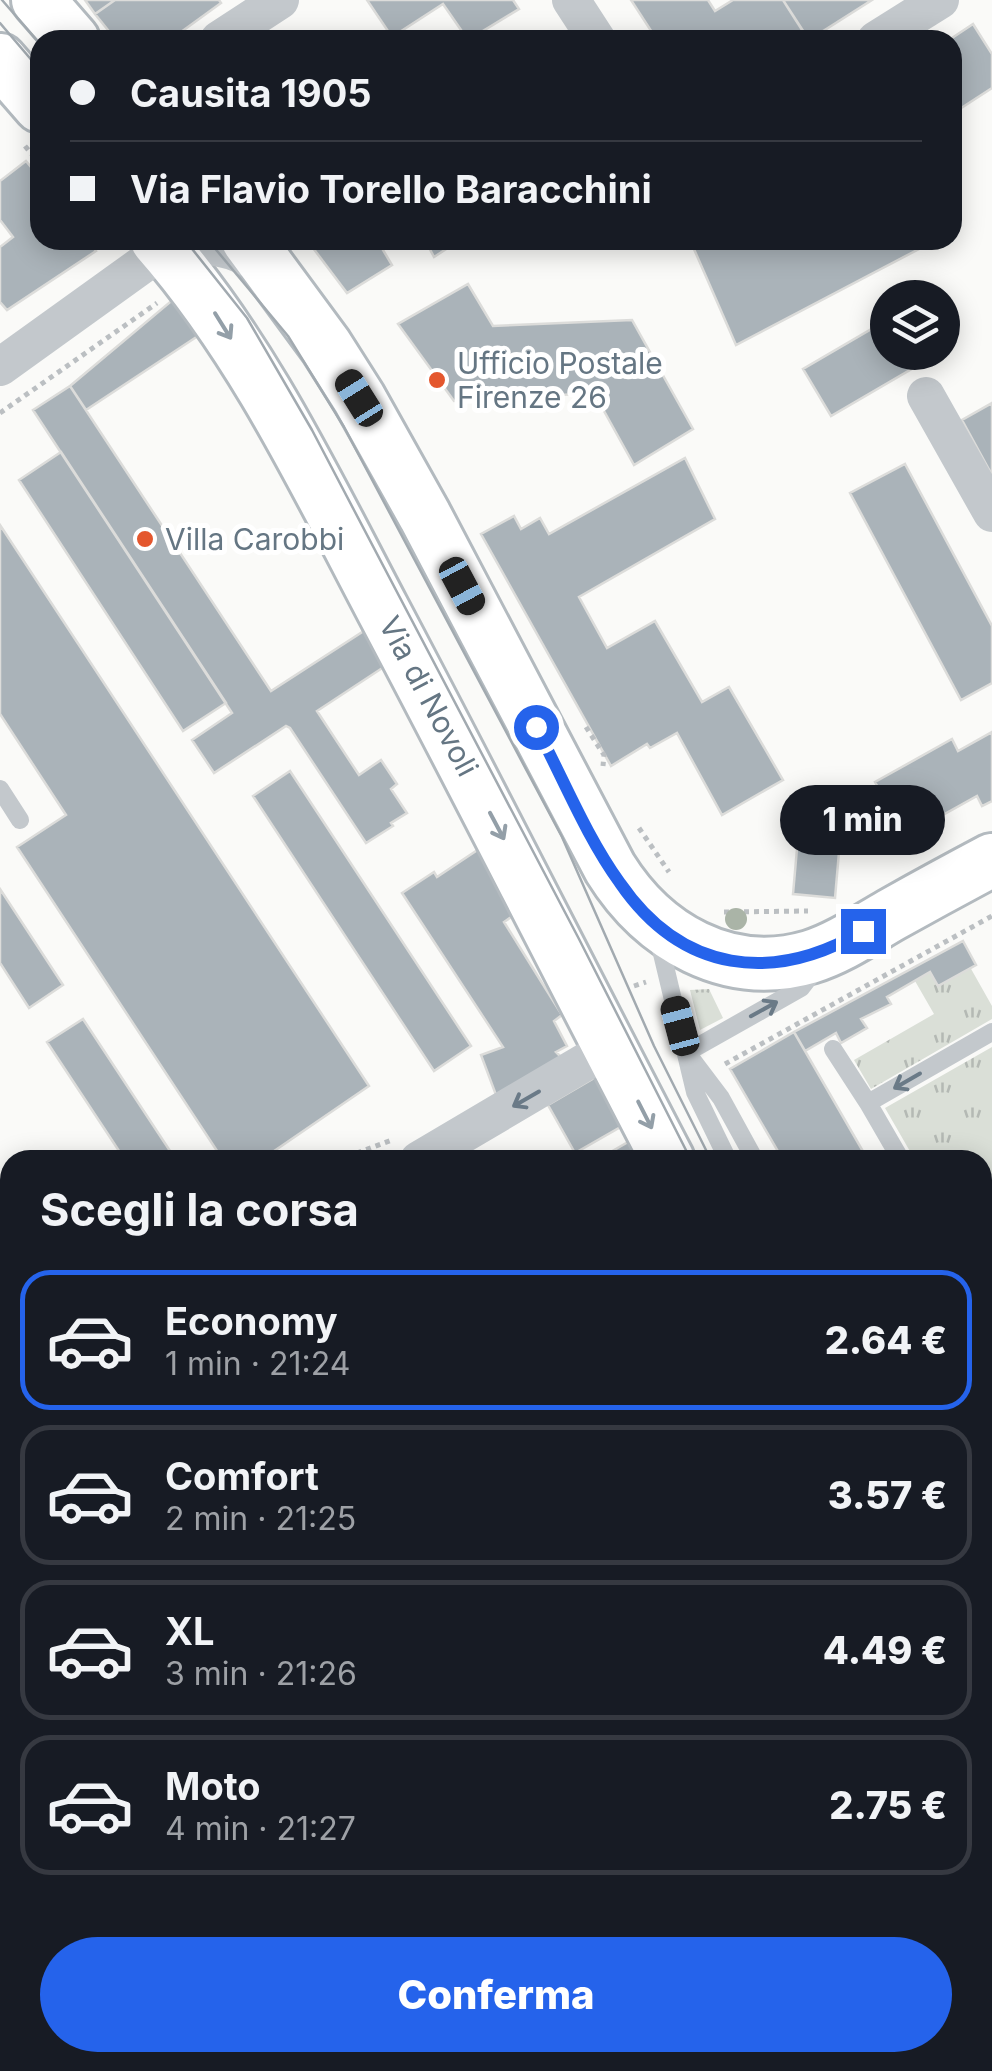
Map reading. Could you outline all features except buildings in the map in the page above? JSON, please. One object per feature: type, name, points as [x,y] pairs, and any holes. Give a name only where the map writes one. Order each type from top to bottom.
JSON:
[{"type":"street","points":[[38,0],[64,30]]},
{"type":"street","points":[[234,30],[280,0]]},
{"type":"street","points":[[571,0],[590,30]]},
{"type":"street","points":[[892,30],[940,0]]},
{"type":"street","points":[[0,60],[30,94]]},
{"type":"street","points":[[231,250],[254,260],[260,256],[359,398],[610,868],[635,903],[666,903],[696,949],[741,963],[783,963],[822,931],[992,860]]},
{"type":"street","points":[[0,367],[165,256]]},
{"type":"street","name":"Via di Novoli","points":[[165,256],[209,304],[279,414],[516,862],[663,1150]]},
{"type":"street","points":[[926,396],[992,513]]},
{"type":"street","points":[[436,1150],[609,1048]]},
{"type":"lane","points":[[0,789],[20,820]]},
{"type":"lane","points":[[666,903],[664,968],[696,1092],[723,1150]]},
{"type":"lane","points":[[686,1053],[801,988],[822,931]]},
{"type":"lane","points":[[868,1103],[992,1032]]},
{"type":"lane","points":[[833,1049],[895,1150]]},
{"type":"lane","points":[[686,1053],[721,1098],[750,1150]]},
{"type":"path","points":[[0,413],[165,256]]},
{"type":"path","points":[[604,755],[604,768]]},
{"type":"path","points":[[639,827],[666,903]]},
{"type":"path","points":[[713,912],[822,931]]},
{"type":"path","points":[[718,1068],[992,916]]},
{"type":"green space","points":[[970,967],[992,1006],[992,1019],[871,1089],[854,1060],[934,1014],[915,981],[930,972],[939,986]]},
{"type":"green space","points":[[709,989],[723,1018],[700,1030],[690,990]]},
{"type":"green space","points":[[992,1047],[992,1150],[909,1150],[885,1108]]},
{"type":"tram line","points":[[2,0],[30,32]]},
{"type":"tram line","points":[[0,23],[30,58]]},
{"type":"tram line","points":[[193,250],[247,318],[312,430],[686,1150]]},
{"type":"tram line","points":[[216,250],[288,336],[344,427],[562,837],[654,1046],[706,1150]]},
{"type":"place","name":"Ufficio Postale Firenze 26","points":[[437,380]]},
{"type":"place","name":"Villa Carobbi","points":[[145,539]]},
{"type":"route","points":[[536,727],[620,884],[642,910],[683,942],[709,955],[757,965],[810,957],[863,931]]}]
